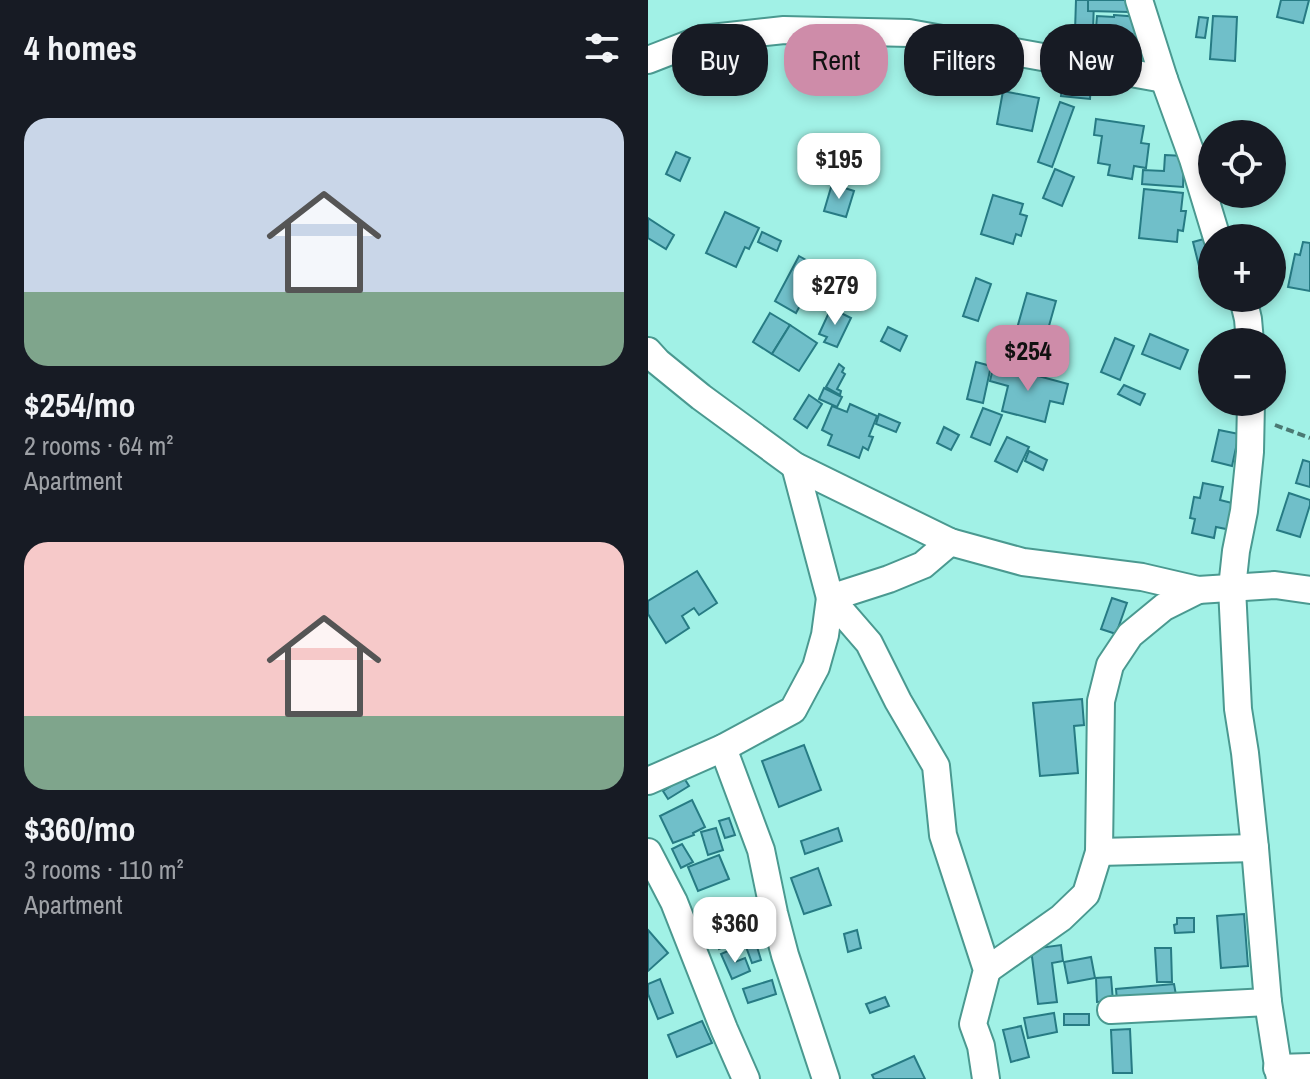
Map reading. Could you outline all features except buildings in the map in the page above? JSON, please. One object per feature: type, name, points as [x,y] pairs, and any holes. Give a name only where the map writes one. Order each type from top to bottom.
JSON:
[{"type":"street","points":[[1139,0],[1213,224]]},
{"type":"street","points":[[648,60],[702,39],[784,30],[909,33],[1164,79]]},
{"type":"street","points":[[651,359],[795,466],[950,542],[1023,562],[1142,577],[1198,590],[1275,585],[1310,590]]},
{"type":"street","points":[[1251,416],[1244,511],[1232,588],[1238,709],[1278,1073],[1310,1067]]},
{"type":"street","points":[[648,781],[723,748],[793,710],[816,667],[825,635],[830,598],[795,466]]},
{"type":"street","points":[[830,598],[923,565],[950,542]]},
{"type":"street","points":[[987,970],[1061,918],[1086,894],[1099,852],[1101,701],[1110,665],[1130,635],[1164,607],[1198,590]]},
{"type":"street","points":[[830,598],[869,643],[936,766],[943,835],[987,970],[973,1024],[981,1046],[986,1079]]},
{"type":"street","points":[[723,748],[761,850],[774,913],[820,1077]]},
{"type":"street","points":[[1099,852],[1255,848]]},
{"type":"street","points":[[648,852],[674,902],[746,1079]]},
{"type":"street","points":[[1111,1010],[1268,1002]]},
{"type":"path","points":[[1263,416],[1285,430],[1310,438]]}]
